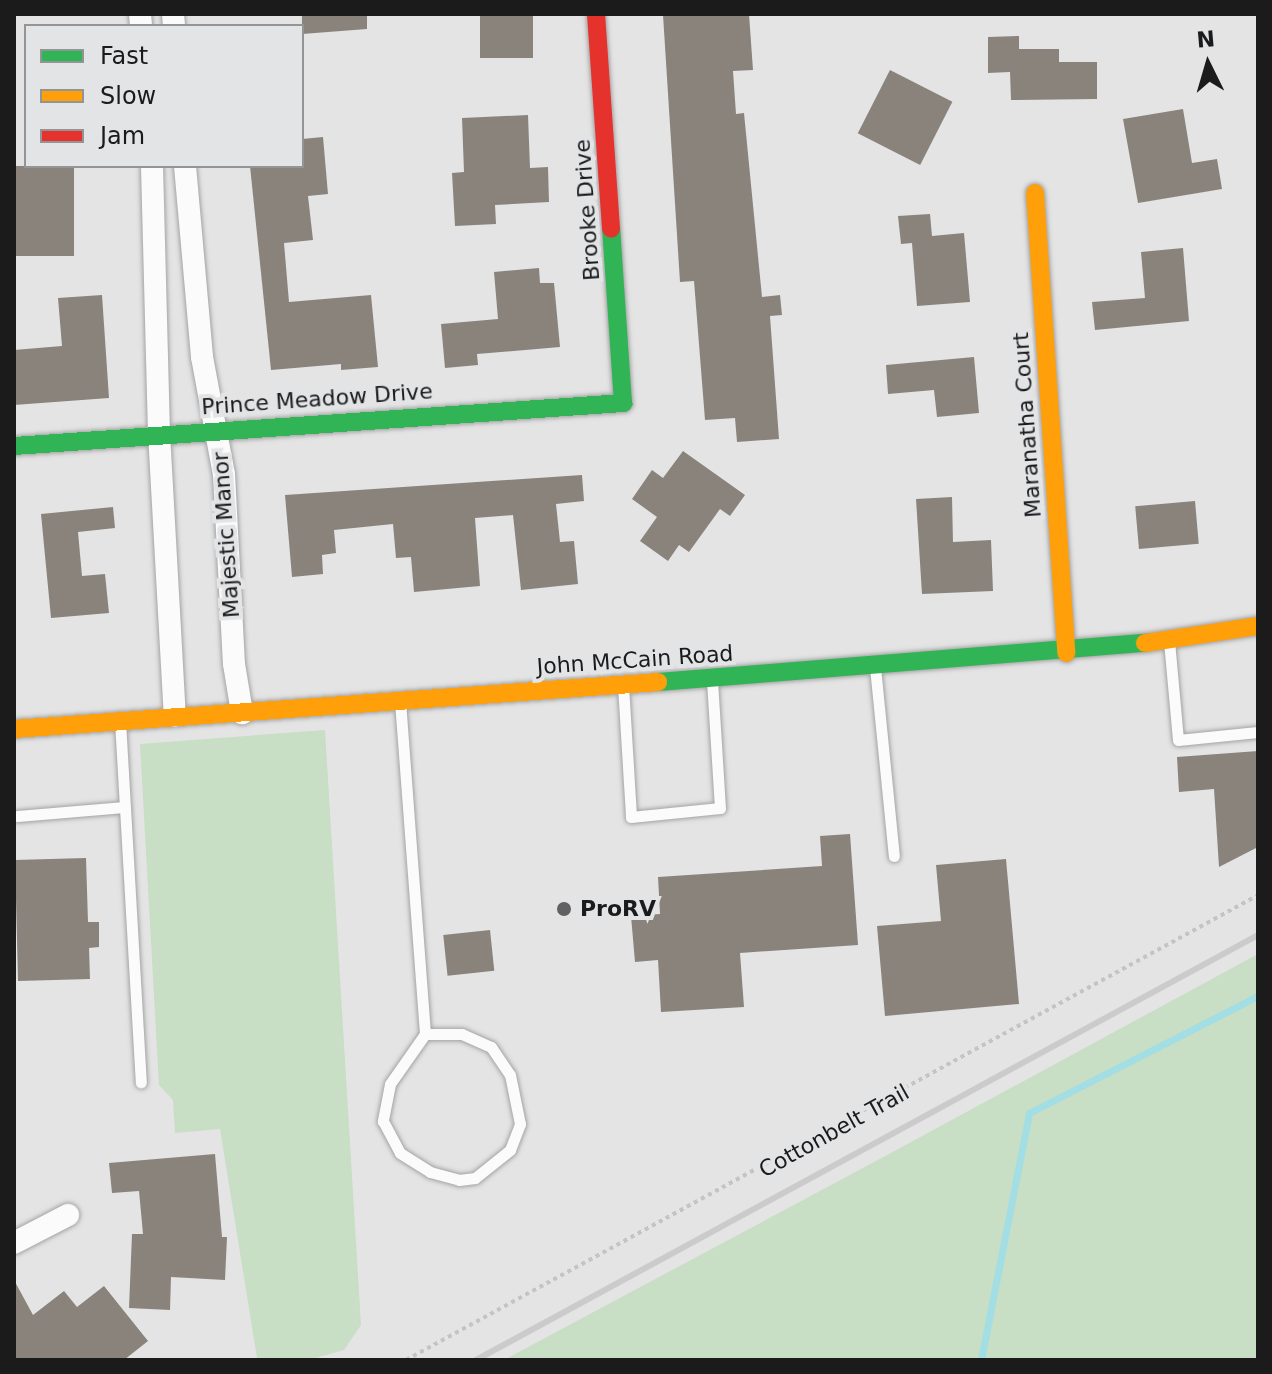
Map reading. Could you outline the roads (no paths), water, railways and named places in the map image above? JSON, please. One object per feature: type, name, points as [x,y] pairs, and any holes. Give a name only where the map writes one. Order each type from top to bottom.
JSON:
[{"type":"street","name":"Brooke Drive","points":[[596,14],[623,403]]},
{"type":"street","points":[[152,168],[159,433],[175,716]]},
{"type":"street","name":"Majestic Manor","points":[[185,168],[202,357],[217,430],[242,713]]},
{"type":"street","name":"Maranatha Court","points":[[1035,193],[1066,653]]},
{"type":"street","name":"Prince Meadow Drive","points":[[14,446],[159,433],[623,403]]},
{"type":"street","name":"John McCain Road","points":[[14,729],[1066,653],[1258,626]]},
{"type":"street","points":[[14,1243],[68,1215]]},
{"type":"lane","points":[[1169,640],[1178,740],[1258,732]]},
{"type":"lane","points":[[875,667],[894,856]]},
{"type":"lane","points":[[623,685],[631,817],[720,808],[712,679]]},
{"type":"lane","points":[[400,701],[425,1034],[390,1084],[383,1121],[400,1153],[420,1166],[459,1180],[475,1178],[510,1150],[520,1124],[510,1075],[491,1047],[462,1034],[425,1034]]},
{"type":"lane","points":[[120,721],[141,1082]]},
{"type":"lane","points":[[17,816],[125,807]]},
{"type":"waterway","points":[[981,1360],[1029,1113],[1258,996]]},
{"type":"railway","points":[[476,1360],[1258,935]]},
{"type":"place","name":"ProRV","points":[[564,909]]}]
